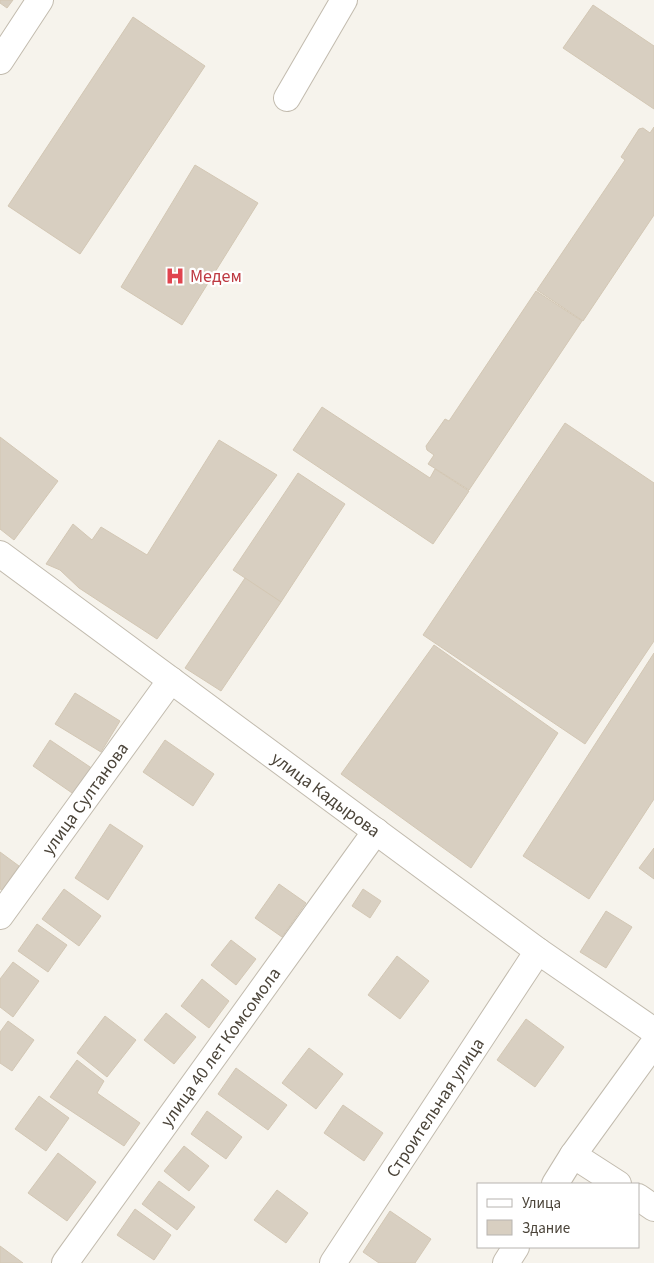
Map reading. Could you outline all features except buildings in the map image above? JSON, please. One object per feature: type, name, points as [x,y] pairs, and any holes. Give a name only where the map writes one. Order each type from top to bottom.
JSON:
[{"type":"street","points":[[0,61],[40,0]]},
{"type":"street","points":[[287,98],[344,0]]},
{"type":"street","name":"улица Кадырова","points":[[0,554],[538,951],[654,1031]]},
{"type":"street","name":"улица Султанова","points":[[0,916],[171,680]]},
{"type":"street","name":"улица 40 лет Комсомола","points":[[65,1263],[376,831]]},
{"type":"street","name":"Строительная улица","points":[[333,1263],[538,951]]},
{"type":"street","points":[[556,1183],[573,1155],[654,1043]]},
{"type":"street","points":[[573,1155],[616,1183]]},
{"type":"street","points":[[639,1198],[654,1208]]},
{"type":"street","points":[[506,1263],[515,1248]]},
{"type":"place","name":"Медем","points":[[175,276]]}]
